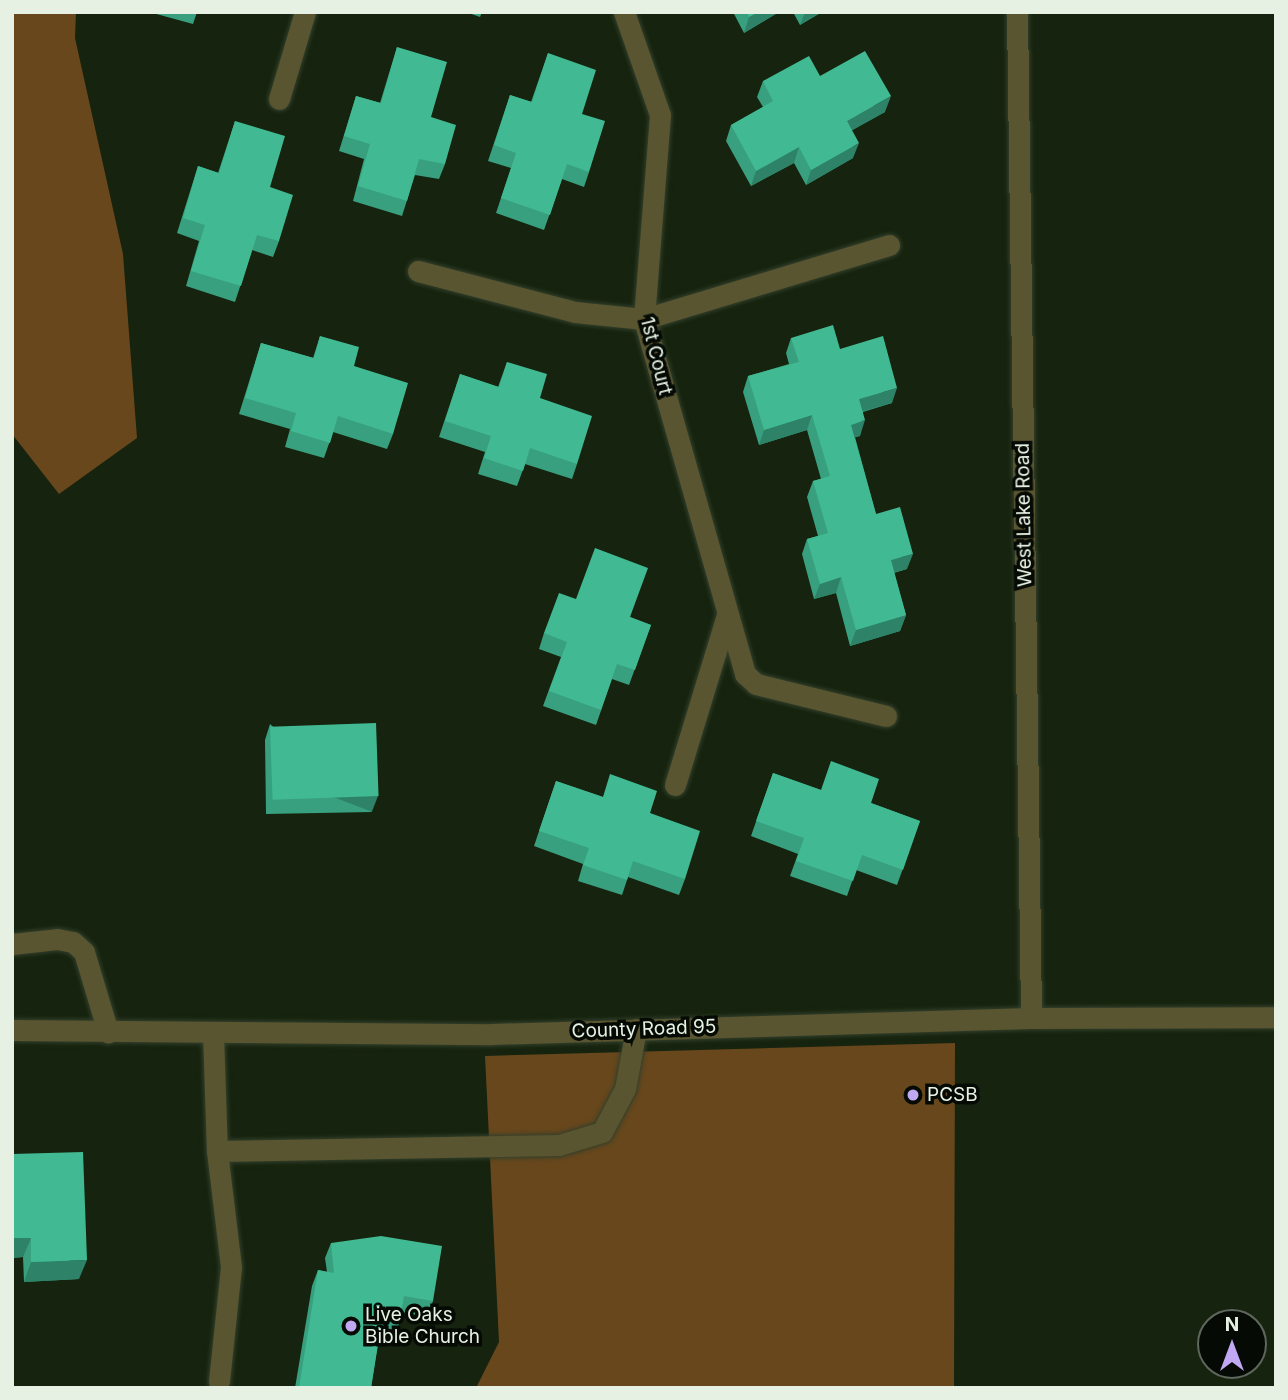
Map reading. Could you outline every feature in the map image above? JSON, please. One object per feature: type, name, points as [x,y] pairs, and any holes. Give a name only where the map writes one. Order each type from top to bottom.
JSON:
[{"type":"street","points":[[279,99],[305,12]]},
{"type":"street","name":"1st Court","points":[[624,12],[660,115],[644,319],[745,674],[756,684],[886,716]]},
{"type":"street","name":"West Lake Road","points":[[1017,12],[1031,1018]]},
{"type":"street","points":[[418,271],[575,312],[644,319],[890,245]]},
{"type":"street","points":[[675,785],[727,615]]},
{"type":"street","points":[[12,945],[57,939],[73,942],[84,952],[108,1032]]},
{"type":"street","name":"County Road 95","points":[[12,1030],[213,1032],[636,1029],[1031,1018],[1276,1017]]},
{"type":"street","points":[[216,1151],[559,1145],[602,1132],[625,1089],[636,1029]]},
{"type":"street","points":[[213,1032],[216,1151],[231,1267],[219,1381]]},
{"type":"shaded area","points":[[12,12],[76,12],[75,38],[123,254],[137,438],[59,494],[12,434]]},
{"type":"shaded area","points":[[955,1043],[954,1388],[476,1388],[499,1342],[485,1056]]},
{"type":"building","points":[[397,47],[447,62],[431,117],[456,125],[445,164],[419,159],[407,201],[358,186],[370,144],[344,136],[356,96],[381,103]]},
{"type":"building","points":[[865,51],[891,96],[847,121],[859,143],[811,170],[799,147],[756,171],[731,125],[773,101],[763,81],[809,56],[820,76]]},
{"type":"building","points":[[548,53],[596,70],[582,114],[605,121],[589,172],[567,164],[550,215],[501,198],[516,153],[494,145],[510,95],[532,102]]},
{"type":"building","points":[[235,121],[285,136],[270,187],[293,195],[279,241],[257,235],[241,286],[191,271],[205,225],[183,218],[198,166],[219,173]]},
{"type":"building","points":[[833,325],[840,349],[883,336],[897,388],[859,399],[865,420],[851,425],[876,514],[900,507],[913,554],[891,560],[906,615],[856,630],[841,577],[820,584],[807,539],[828,533],[813,481],[830,476],[812,415],[764,430],[748,376],[799,362],[791,338]]},
{"type":"building","points":[[320,336],[359,347],[354,366],[408,383],[393,434],[338,416],[330,443],[291,431],[296,413],[245,398],[261,343],[314,358]]},
{"type":"building","points":[[507,362],[547,374],[540,398],[592,416],[577,464],[530,448],[523,471],[484,458],[491,436],[445,421],[460,374],[499,387]]},
{"type":"building","points":[[595,548],[648,568],[630,617],[651,625],[635,670],[617,664],[601,710],[549,691],[567,642],[544,633],[559,593],[576,599]]},
{"type":"building","points":[[376,723],[379,796],[273,800],[270,727]]},
{"type":"building","points":[[831,761],[879,779],[871,803],[920,821],[903,870],[862,855],[853,881],[796,861],[804,838],[756,821],[773,773],[821,790]]},
{"type":"building","points":[[610,774],[657,791],[650,813],[700,831],[685,879],[633,861],[627,880],[583,865],[589,848],[539,831],[556,781],[603,797]]},
{"type":"building","points":[[83,1152],[87,1260],[31,1262],[31,1238],[12,1238],[12,1154]]},
{"type":"building","name":"Live Oaks Bible Church","points":[[381,1236],[442,1246],[433,1301],[404,1296],[399,1324],[382,1320],[371,1388],[299,1388],[318,1270],[334,1273],[331,1243]]},
{"type":"place","name":"PCSB","points":[[913,1095]]},
{"type":"place","name":"Live Oaks Bible Church","points":[[351,1326]]}]
